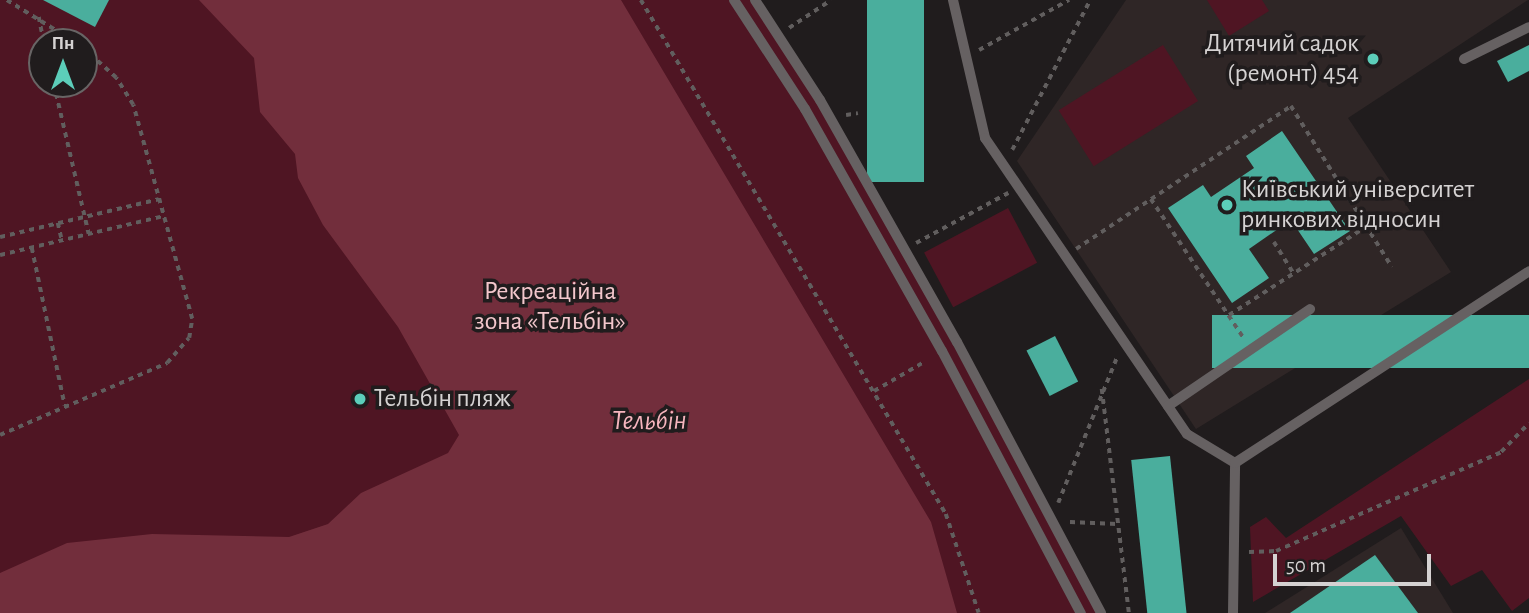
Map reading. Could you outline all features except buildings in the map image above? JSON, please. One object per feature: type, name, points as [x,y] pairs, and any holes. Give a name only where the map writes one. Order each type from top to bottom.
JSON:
[{"type":"lane","points":[[734,0],[805,109],[936,339],[1081,613]]},
{"type":"lane","points":[[755,0],[905,250],[1101,613]]},
{"type":"lane","points":[[953,0],[985,138],[1187,434],[1235,463]]},
{"type":"lane","points":[[1464,59],[1529,27]]},
{"type":"lane","points":[[1235,463],[1529,271]]},
{"type":"lane","points":[[1168,406],[1310,309]]},
{"type":"lane","points":[[1233,613],[1235,463]]},
{"type":"path","points":[[7,0],[55,28]]},
{"type":"path","points":[[640,0],[946,514],[979,613]]},
{"type":"path","points":[[816,10],[818,0]]},
{"type":"path","points":[[778,36],[831,0]]},
{"type":"path","points":[[966,57],[1069,0]]},
{"type":"path","points":[[1004,166],[1090,0]]},
{"type":"path","points":[[39,17],[41,28]]},
{"type":"path","points":[[0,435],[167,363],[189,338],[192,319],[133,106],[116,78],[98,61]]},
{"type":"path","points":[[57,98],[89,234]]},
{"type":"path","points":[[1065,256],[1291,106],[1392,267]]},
{"type":"path","points":[[905,250],[1019,187]]},
{"type":"path","points":[[0,237],[159,199]]},
{"type":"path","points":[[1151,199],[1251,349]]},
{"type":"path","points":[[0,255],[164,216]]},
{"type":"path","points":[[58,223],[62,241]]},
{"type":"path","points":[[1228,315],[1367,226]]},
{"type":"path","points":[[1274,242],[1293,273]]},
{"type":"path","points":[[32,248],[65,406]]},
{"type":"path","points":[[1117,524],[1051,522],[1102,389],[1124,342]]},
{"type":"path","points":[[874,391],[924,362]]},
{"type":"path","points":[[1102,389],[1129,613]]},
{"type":"path","points":[[1234,552],[1276,551],[1501,452],[1529,423]]},
{"type":"shaded area","name":"Київський університет ринкових відносин","points":[[1126,0],[1528,0],[1348,118],[1451,272],[1196,429],[1017,161]]},
{"type":"shaded area","points":[[1401,528],[1453,613],[1265,613]]},
{"type":"green space","name":"Рекреаційна зона «Тельбін»","points":[[0,0],[754,0],[826,113],[1100,613],[0,613]]},
{"type":"green space","points":[[1207,0],[1262,0],[1269,11],[1229,36]]},
{"type":"green space","points":[[1163,45],[1198,101],[1094,166],[1059,110]]},
{"type":"green space","points":[[1008,208],[1037,263],[953,307],[924,253]]},
{"type":"green space","points":[[1529,379],[1529,598],[1512,611],[1482,570],[1451,586],[1401,516],[1253,602],[1250,527],[1266,517],[1286,538]]},
{"type":"water","name":"Тельбін","points":[[199,0],[621,0],[931,522],[957,613],[0,613],[0,573],[67,543],[152,534],[289,537],[328,524],[361,493],[448,453],[459,435],[398,327],[323,225],[298,178],[295,154],[260,112],[254,58]]},
{"type":"place","name":"Дитячий садок (ремонт) 454","points":[[1373,59]]},
{"type":"place","name":"Київський університет ринкових відносин","points":[[1227,205]]},
{"type":"place","name":"Тельбін пляж","points":[[360,399]]}]
